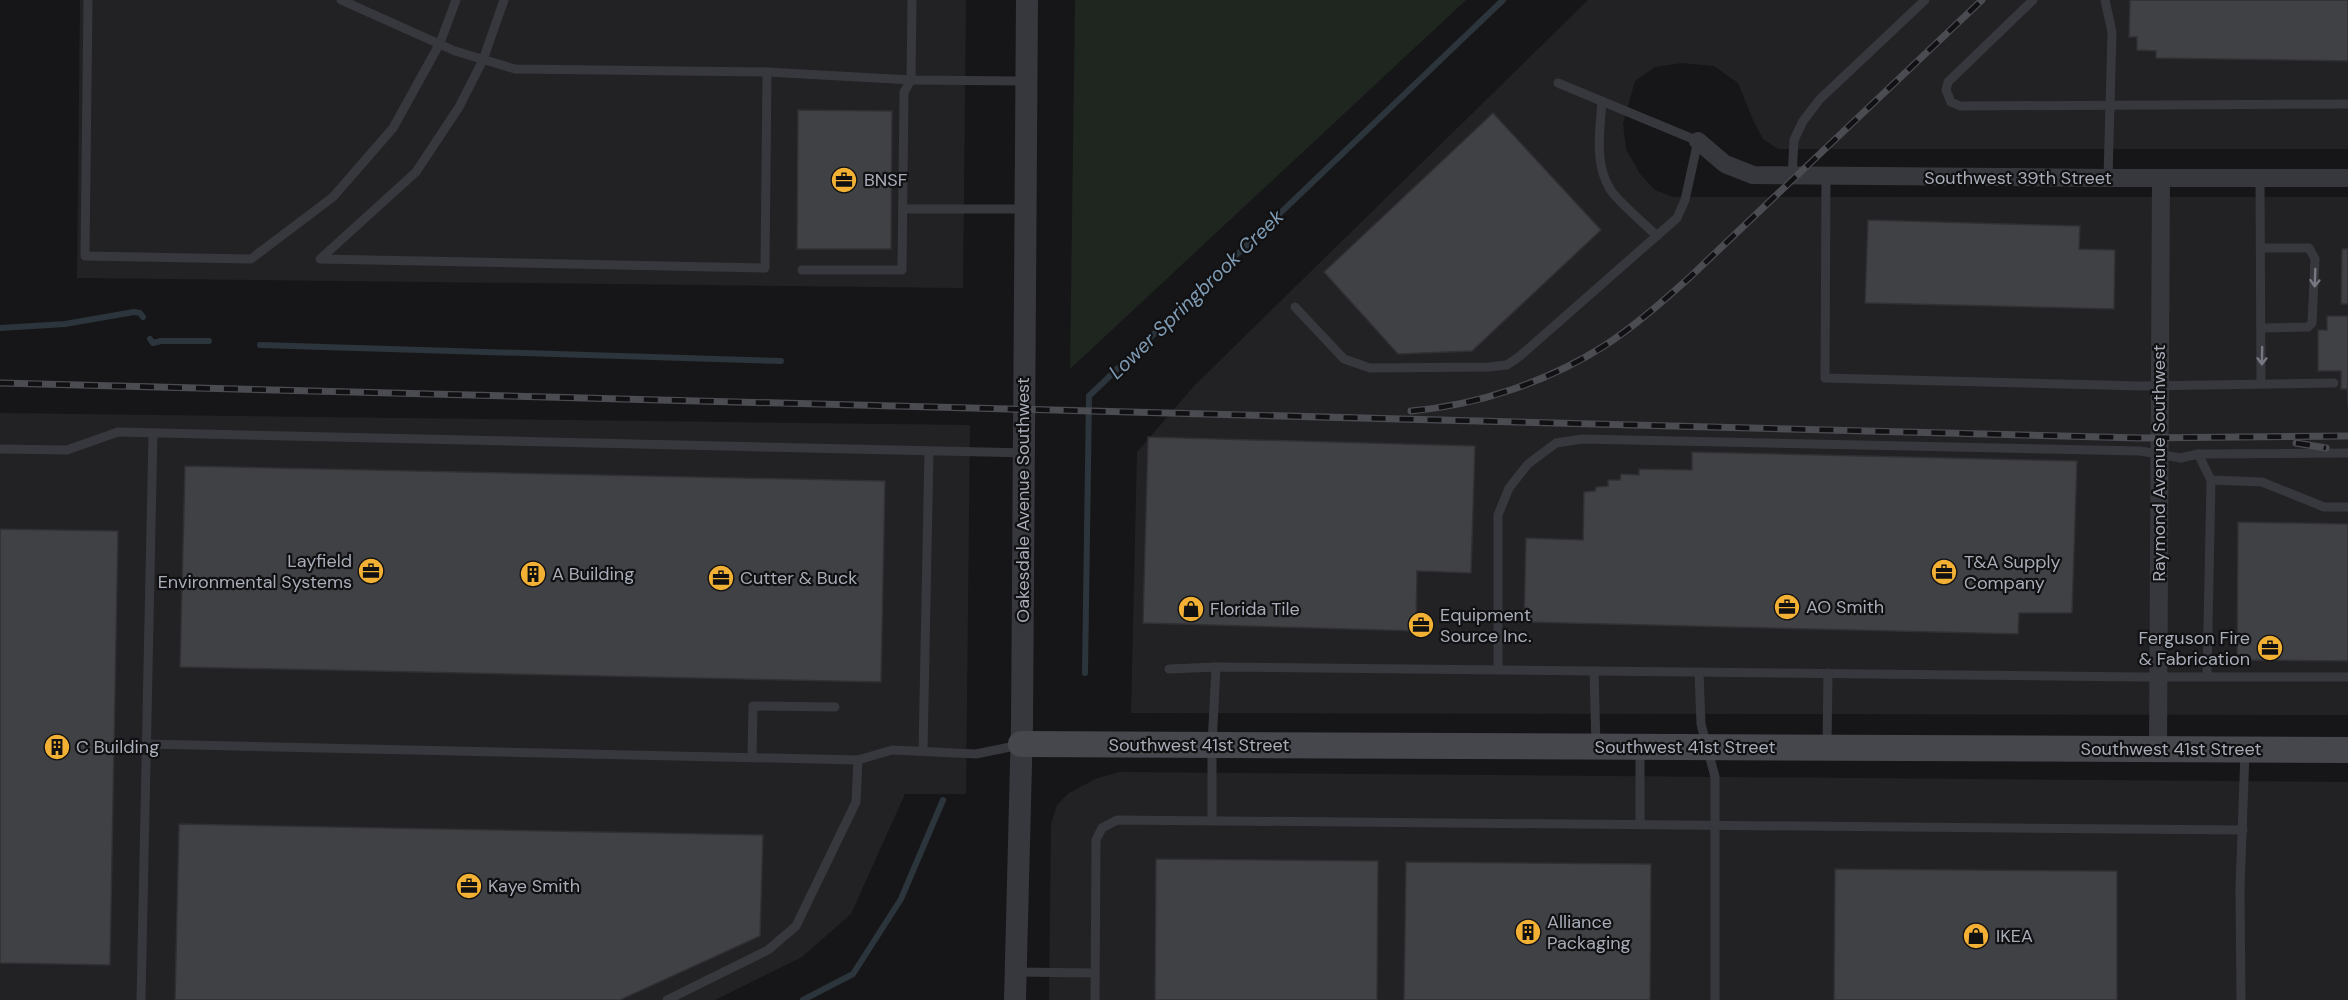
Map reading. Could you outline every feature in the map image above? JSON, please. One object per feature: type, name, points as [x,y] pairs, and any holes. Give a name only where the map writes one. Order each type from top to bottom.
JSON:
[{"type":"main road","name":"Southwest 41st Street","points":[[1021,744],[2348,750]]},
{"type":"street","name":"Oakesdale Avenue Southwest","points":[[1016,1000],[1021,744],[1027,0]]},
{"type":"street","name":"Southwest 39th Street","points":[[1698,141],[1725,164],[1753,175],[2348,178]]},
{"type":"street","name":"Raymond Avenue Southwest","points":[[2158,748],[2161,178]]},
{"type":"lane","points":[[88,0],[85,256],[251,260],[333,197],[393,128],[440,43],[456,0]]},
{"type":"lane","points":[[341,0],[440,43],[483,60],[515,69],[767,72],[911,80],[1026,81]]},
{"type":"lane","points":[[504,0],[483,60],[459,107],[416,172],[320,259],[765,268],[767,72]]},
{"type":"lane","points":[[802,270],[902,270],[904,92],[911,80],[912,0]]},
{"type":"lane","points":[[1792,176],[1794,140],[1803,121],[1820,99],[1926,0]]},
{"type":"lane","points":[[2033,0],[1948,82],[1946,90],[1951,102],[1960,106],[2348,104]]},
{"type":"lane","points":[[2105,0],[2112,32],[2108,178]]},
{"type":"lane","points":[[1295,307],[1344,359],[1370,368],[1507,365],[1520,356],[1677,218],[1685,200],[1698,141],[1558,83]]},
{"type":"lane","points":[[1602,101],[1599,147],[1602,170],[1610,189],[1657,236]]},
{"type":"lane","points":[[1826,176],[1825,378],[2141,386],[2334,383]]},
{"type":"lane","points":[[2260,178],[2261,384]]},
{"type":"lane","points":[[903,209],[1025,209]]},
{"type":"lane","points":[[2262,248],[2309,248],[2315,259],[2312,323],[2308,327],[2262,328]]},
{"type":"lane","points":[[0,449],[67,450],[118,432],[1024,453]]},
{"type":"lane","points":[[141,1000],[153,433]]},
{"type":"lane","points":[[1498,670],[1498,515],[1509,488],[1528,464],[1556,443],[1594,439],[2159,453],[2181,458],[2198,454],[2348,453]]},
{"type":"lane","points":[[923,752],[929,451]]},
{"type":"lane","points":[[2198,454],[2211,480],[2207,676]]},
{"type":"lane","points":[[2211,480],[2262,482],[2324,507],[2348,507]]},
{"type":"lane","points":[[1212,820],[1212,745],[1216,667]]},
{"type":"lane","points":[[1169,669],[1216,667],[2348,677]]},
{"type":"lane","points":[[1594,671],[1596,746]]},
{"type":"lane","points":[[1699,672],[1701,724],[1714,777],[1715,1000]]},
{"type":"lane","points":[[1827,748],[1828,673]]},
{"type":"lane","points":[[752,758],[753,706],[835,707]]},
{"type":"lane","points":[[146,744],[858,760],[892,750],[976,754],[1021,744]]},
{"type":"lane","points":[[1640,747],[1640,824]]},
{"type":"lane","points":[[2241,1000],[2245,749]]},
{"type":"lane","points":[[667,1000],[768,950],[796,926],[856,802],[858,760]]},
{"type":"lane","points":[[1095,1000],[1096,840],[1101,828],[1117,820],[2242,830]]},
{"type":"lane","points":[[1016,972],[1095,973]]},
{"type":"shaded area","points":[[80,0],[966,0],[963,288],[77,278]]},
{"type":"shaded area","points":[[1075,0],[1466,0],[1070,369]]},
{"type":"shaded area","points":[[1588,0],[2348,0],[2348,149],[1778,149],[1763,139],[1738,83],[1714,66],[1682,63],[1655,67],[1635,81],[1623,124],[1626,149],[1640,174],[1655,190],[1673,197],[2348,197],[2348,715],[1131,713],[1137,452],[1195,385]]},
{"type":"shaded area","points":[[0,413],[970,425],[966,794],[905,794],[851,914],[802,957],[715,1000],[0,1000]]},
{"type":"shaded area","points":[[1119,772],[2348,782],[2348,1000],[1049,1000],[1051,824],[1057,805],[1069,793],[1095,779]]},
{"type":"building","points":[[2130,0],[2348,0],[2348,61],[2156,58],[2156,51],[2137,50],[2137,37],[2129,37]]},
{"type":"building","name":"BNSF","points":[[798,110],[892,111],[891,249],[797,249]]},
{"type":"building","points":[[1493,113],[1601,230],[1472,351],[1398,354],[1324,272]]},
{"type":"building","points":[[1868,220],[2080,226],[2079,249],[2115,250],[2114,309],[1865,303]]},
{"type":"building","points":[[2342,249],[2348,249],[2348,304],[2341,304]]},
{"type":"building","points":[[2327,316],[2348,316],[2348,407],[2347,389],[2341,389],[2341,371],[2318,371],[2318,330],[2327,330]]},
{"type":"building","points":[[1148,437],[1475,446],[1471,573],[1417,571],[1416,631],[1143,623]]},
{"type":"building","points":[[1692,452],[2077,461],[2072,613],[2019,613],[2018,634],[1524,622],[1526,538],[1583,540],[1584,492],[1595,491],[1596,487],[1608,486],[1608,480],[1620,480],[1621,474],[1639,475],[1639,469],[1692,470]]},
{"type":"building","name":"A Building","points":[[185,466],[885,481],[881,682],[180,667]]},
{"type":"building","points":[[2238,522],[2348,524],[2348,661],[2237,660]]},
{"type":"building","name":"C Building","points":[[0,529],[118,531],[110,965],[0,963]]},
{"type":"building","name":"Kaye Smith","points":[[179,824],[763,835],[760,936],[620,1000],[175,1000]]},
{"type":"building","points":[[1156,859],[1378,861],[1377,1000],[1155,1000]]},
{"type":"building","name":"Alliance Packaging","points":[[1406,862],[1651,864],[1650,1000],[1404,1000]]},
{"type":"building","name":"IKEA","points":[[1835,869],[2117,871],[2117,1000],[1834,1000]]},
{"type":"waterway","name":"Lower Springbrook Creek","points":[[1085,673],[1089,396],[1503,0]]},
{"type":"waterway","points":[[0,328],[65,324],[134,312],[140,313],[143,317]]},
{"type":"waterway","points":[[150,339],[153,343],[209,341]]},
{"type":"waterway","points":[[260,345],[781,361]]},
{"type":"waterway","name":"Lower Springbrook Creek","points":[[803,1000],[853,974],[901,899],[943,800]]},
{"type":"railway","points":[[1411,411],[1461,403],[1511,390],[1536,381],[1604,346],[1690,277],[1982,0]]},
{"type":"railway","points":[[0,383],[2141,438],[2348,436]]},
{"type":"railway","points":[[2296,443],[2326,448]]},
{"type":"place","name":"BNSF","points":[[844,180]]},
{"type":"place","name":"Layfield Environmental Systems","points":[[371,571]]},
{"type":"place","name":"T&A Supply Company","points":[[1944,572]]},
{"type":"place","name":"A Building","points":[[533,574]]},
{"type":"place","name":"Cutter & Buck","points":[[721,578]]},
{"type":"place","name":"AO Smith","points":[[1787,607]]},
{"type":"place","name":"Florida Tile","points":[[1191,609]]},
{"type":"place","name":"Equipment Source Inc.","points":[[1421,625]]},
{"type":"place","name":"Ferguson Fire & Fabrication","points":[[2270,648]]},
{"type":"place","name":"C Building","points":[[57,747]]},
{"type":"place","name":"Kaye Smith","points":[[469,886]]},
{"type":"place","name":"Alliance Packaging","points":[[1528,932]]},
{"type":"place","name":"IKEA","points":[[1976,936]]}]
